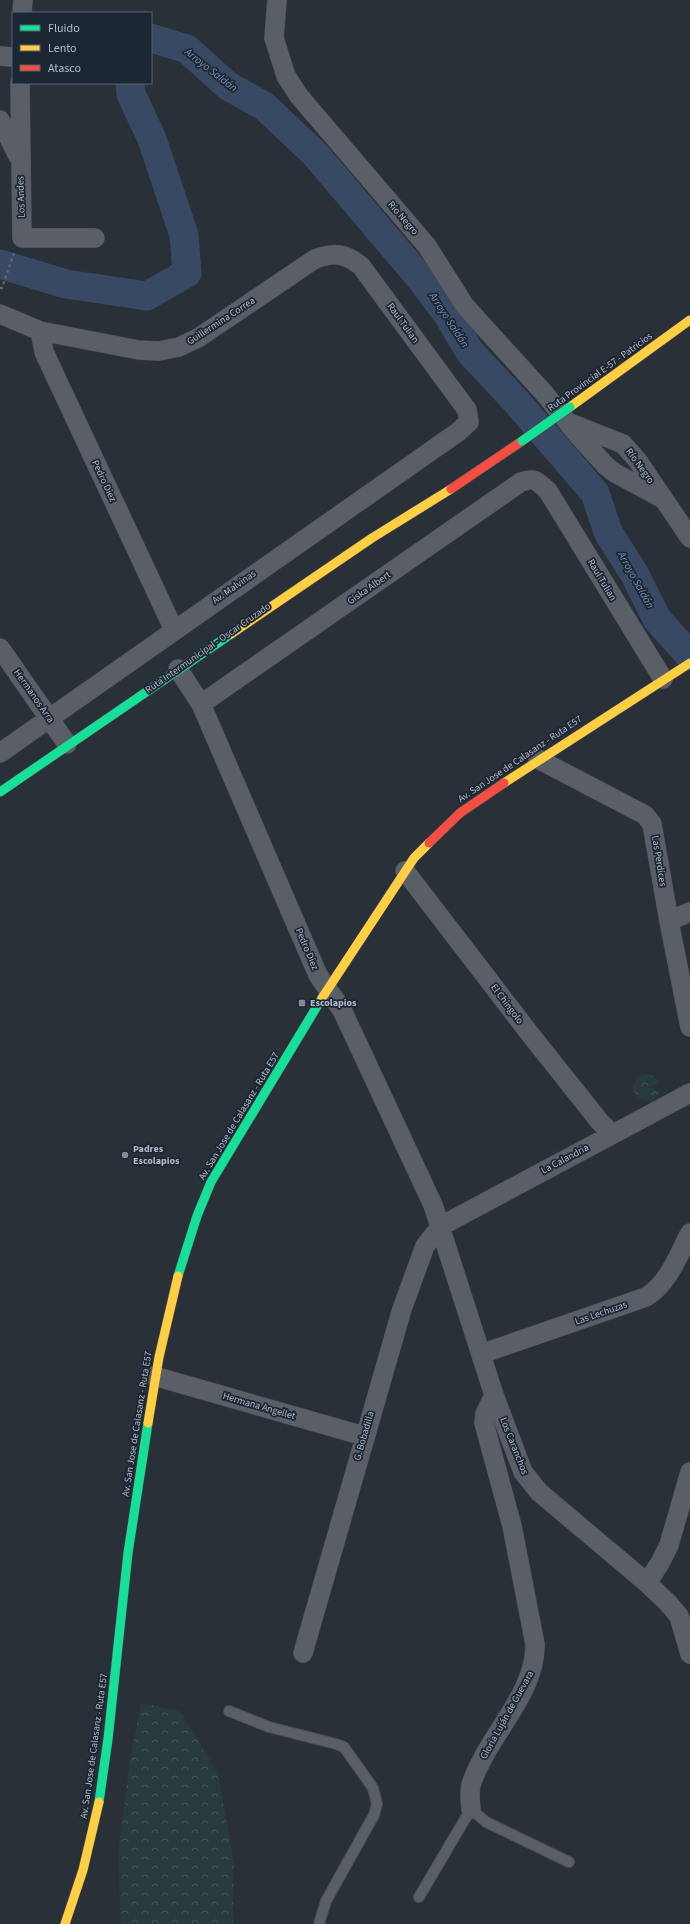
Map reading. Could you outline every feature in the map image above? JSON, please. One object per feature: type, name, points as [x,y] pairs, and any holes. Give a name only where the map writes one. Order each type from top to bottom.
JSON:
[{"type":"street","points":[[22,12],[23,0]]},
{"type":"street","name":"Río Negro","points":[[277,0],[274,38],[286,76],[298,96],[427,246],[465,306],[544,393],[569,415],[606,466],[615,473],[663,499]]},
{"type":"street","points":[[0,56],[12,57]]},
{"type":"street","name":"Los Andes","points":[[20,84],[22,238],[95,238]]},
{"type":"street","points":[[0,120],[20,160]]},
{"type":"street","name":"Guillermina Correa","points":[[0,314],[40,331],[139,350],[159,351],[179,347],[198,338],[315,259],[328,254],[340,255]]},
{"type":"street","name":"Raul Tulian","points":[[340,255],[352,259],[361,266],[467,410],[468,422]]},
{"type":"street","name":"Ruta Provincial E-57 - Patricios","points":[[522,441],[569,415],[690,320]]},
{"type":"street","name":"Pedro Diez","points":[[40,331],[44,352],[174,630]]},
{"type":"street","name":"Río Negro","points":[[569,415],[623,444],[638,461],[690,538]]},
{"type":"street","name":"Av. Malvinas","points":[[0,753],[452,436],[468,422]]},
{"type":"street","name":"Ruta Intermunicipal - Oscar Cruzado","points":[[0,792],[67,744],[181,673],[372,538],[426,506],[522,441]]},
{"type":"street","name":"Giska Albert","points":[[202,704],[521,482],[530,479],[538,482]]},
{"type":"street","name":"Raul Tulian","points":[[538,482],[548,491],[663,679]]},
{"type":"street","name":"Hermanos Arra","points":[[0,648],[67,744]]},
{"type":"street","name":"Av. San Jose de Calasanz - Ruta E57","points":[[72,1919],[99,1804],[112,1710],[127,1558],[154,1376],[186,1249],[198,1213],[209,1188],[328,988],[405,871],[426,846],[460,813],[538,759],[690,663]]},
{"type":"street","name":"Pedro Diez","points":[[181,673],[202,704],[318,975],[342,1010],[441,1226]]},
{"type":"street","name":"Ruta Intermunicipal - Oscar Cruzado","points":[[125,718],[181,673]]},
{"type":"street","name":"Las Perdices","points":[[538,759],[645,815],[652,824],[656,835],[669,921],[690,1027]]},
{"type":"street","name":"El Chingolo","points":[[405,871],[530,1034],[600,1122],[612,1134]]},
{"type":"street","points":[[669,921],[690,912]]},
{"type":"street","name":"La Calandria","points":[[441,1226],[690,1093]]},
{"type":"street","name":"Los Caranchos","points":[[441,1226],[494,1395],[523,1472],[539,1492],[685,1617],[690,1654]]},
{"type":"street","name":"G. Bobadilla","points":[[303,1653],[364,1436],[402,1309],[425,1246],[441,1226]]},
{"type":"street","name":"Las Lechuzas","points":[[481,1354],[646,1297],[655,1292],[662,1284],[690,1233]]},
{"type":"street","name":"Hermana Angellet","points":[[154,1376],[364,1436]]},
{"type":"street","name":"Gloria Luján de Guevara","points":[[471,1809],[471,1784],[478,1768],[520,1695],[531,1672],[535,1658],[535,1644],[512,1526],[484,1423],[485,1414],[494,1395]]},
{"type":"street","points":[[647,1583],[660,1563],[669,1545],[690,1472]]},
{"type":"lane","points":[[229,1711],[269,1727],[344,1747],[373,1788],[377,1804],[374,1815],[326,1901],[319,1924]]},
{"type":"lane","points":[[419,1897],[471,1809],[486,1822],[570,1862]]},
{"type":"path","points":[[1,288],[15,250]]},
{"type":"green space","points":[[644,1074],[653,1076],[659,1083],[647,1087],[661,1091],[652,1101],[640,1098],[634,1091],[635,1083]]},
{"type":"green space","points":[[141,1703],[180,1711],[218,1773],[234,1864],[233,1924],[121,1924],[118,1853],[131,1754]]},
{"type":"waterway","name":"Arroyo Saldán","points":[[152,38],[187,49],[228,86],[264,106],[315,154],[421,279],[448,315],[470,352],[514,399],[595,493],[608,532],[635,575],[657,619],[690,656]]},
{"type":"waterway","name":"Arroyo Saldán","points":[[0,264],[66,284],[147,296],[187,273],[184,235],[152,139],[131,94],[130,84]]},
{"type":"traffic: fast","points":[[522,441],[570,407]]},
{"type":"traffic: fast","points":[[0,792],[231,634]]},
{"type":"traffic: fast","points":[[178,1276],[197,1216],[211,1182],[322,998]]},
{"type":"traffic: fast","points":[[99,1802],[108,1739],[128,1553],[148,1423]]},
{"type":"traffic: slow","points":[[570,407],[690,320]]},
{"type":"traffic: slow","points":[[231,634],[372,538],[451,489]]},
{"type":"traffic: slow","points":[[504,783],[690,663]]},
{"type":"traffic: slow","points":[[322,998],[414,858],[429,843]]},
{"type":"traffic: slow","points":[[148,1423],[159,1357],[178,1276]]},
{"type":"traffic: slow","points":[[65,1924],[83,1870],[99,1802]]},
{"type":"traffic: jam","points":[[451,489],[522,441]]},
{"type":"traffic: jam","points":[[429,843],[460,813],[504,783]]},
{"type":"place","name":"Escolapios","points":[[302,1003]]},
{"type":"place","name":"Padres Escolapios","points":[[125,1155]]}]
